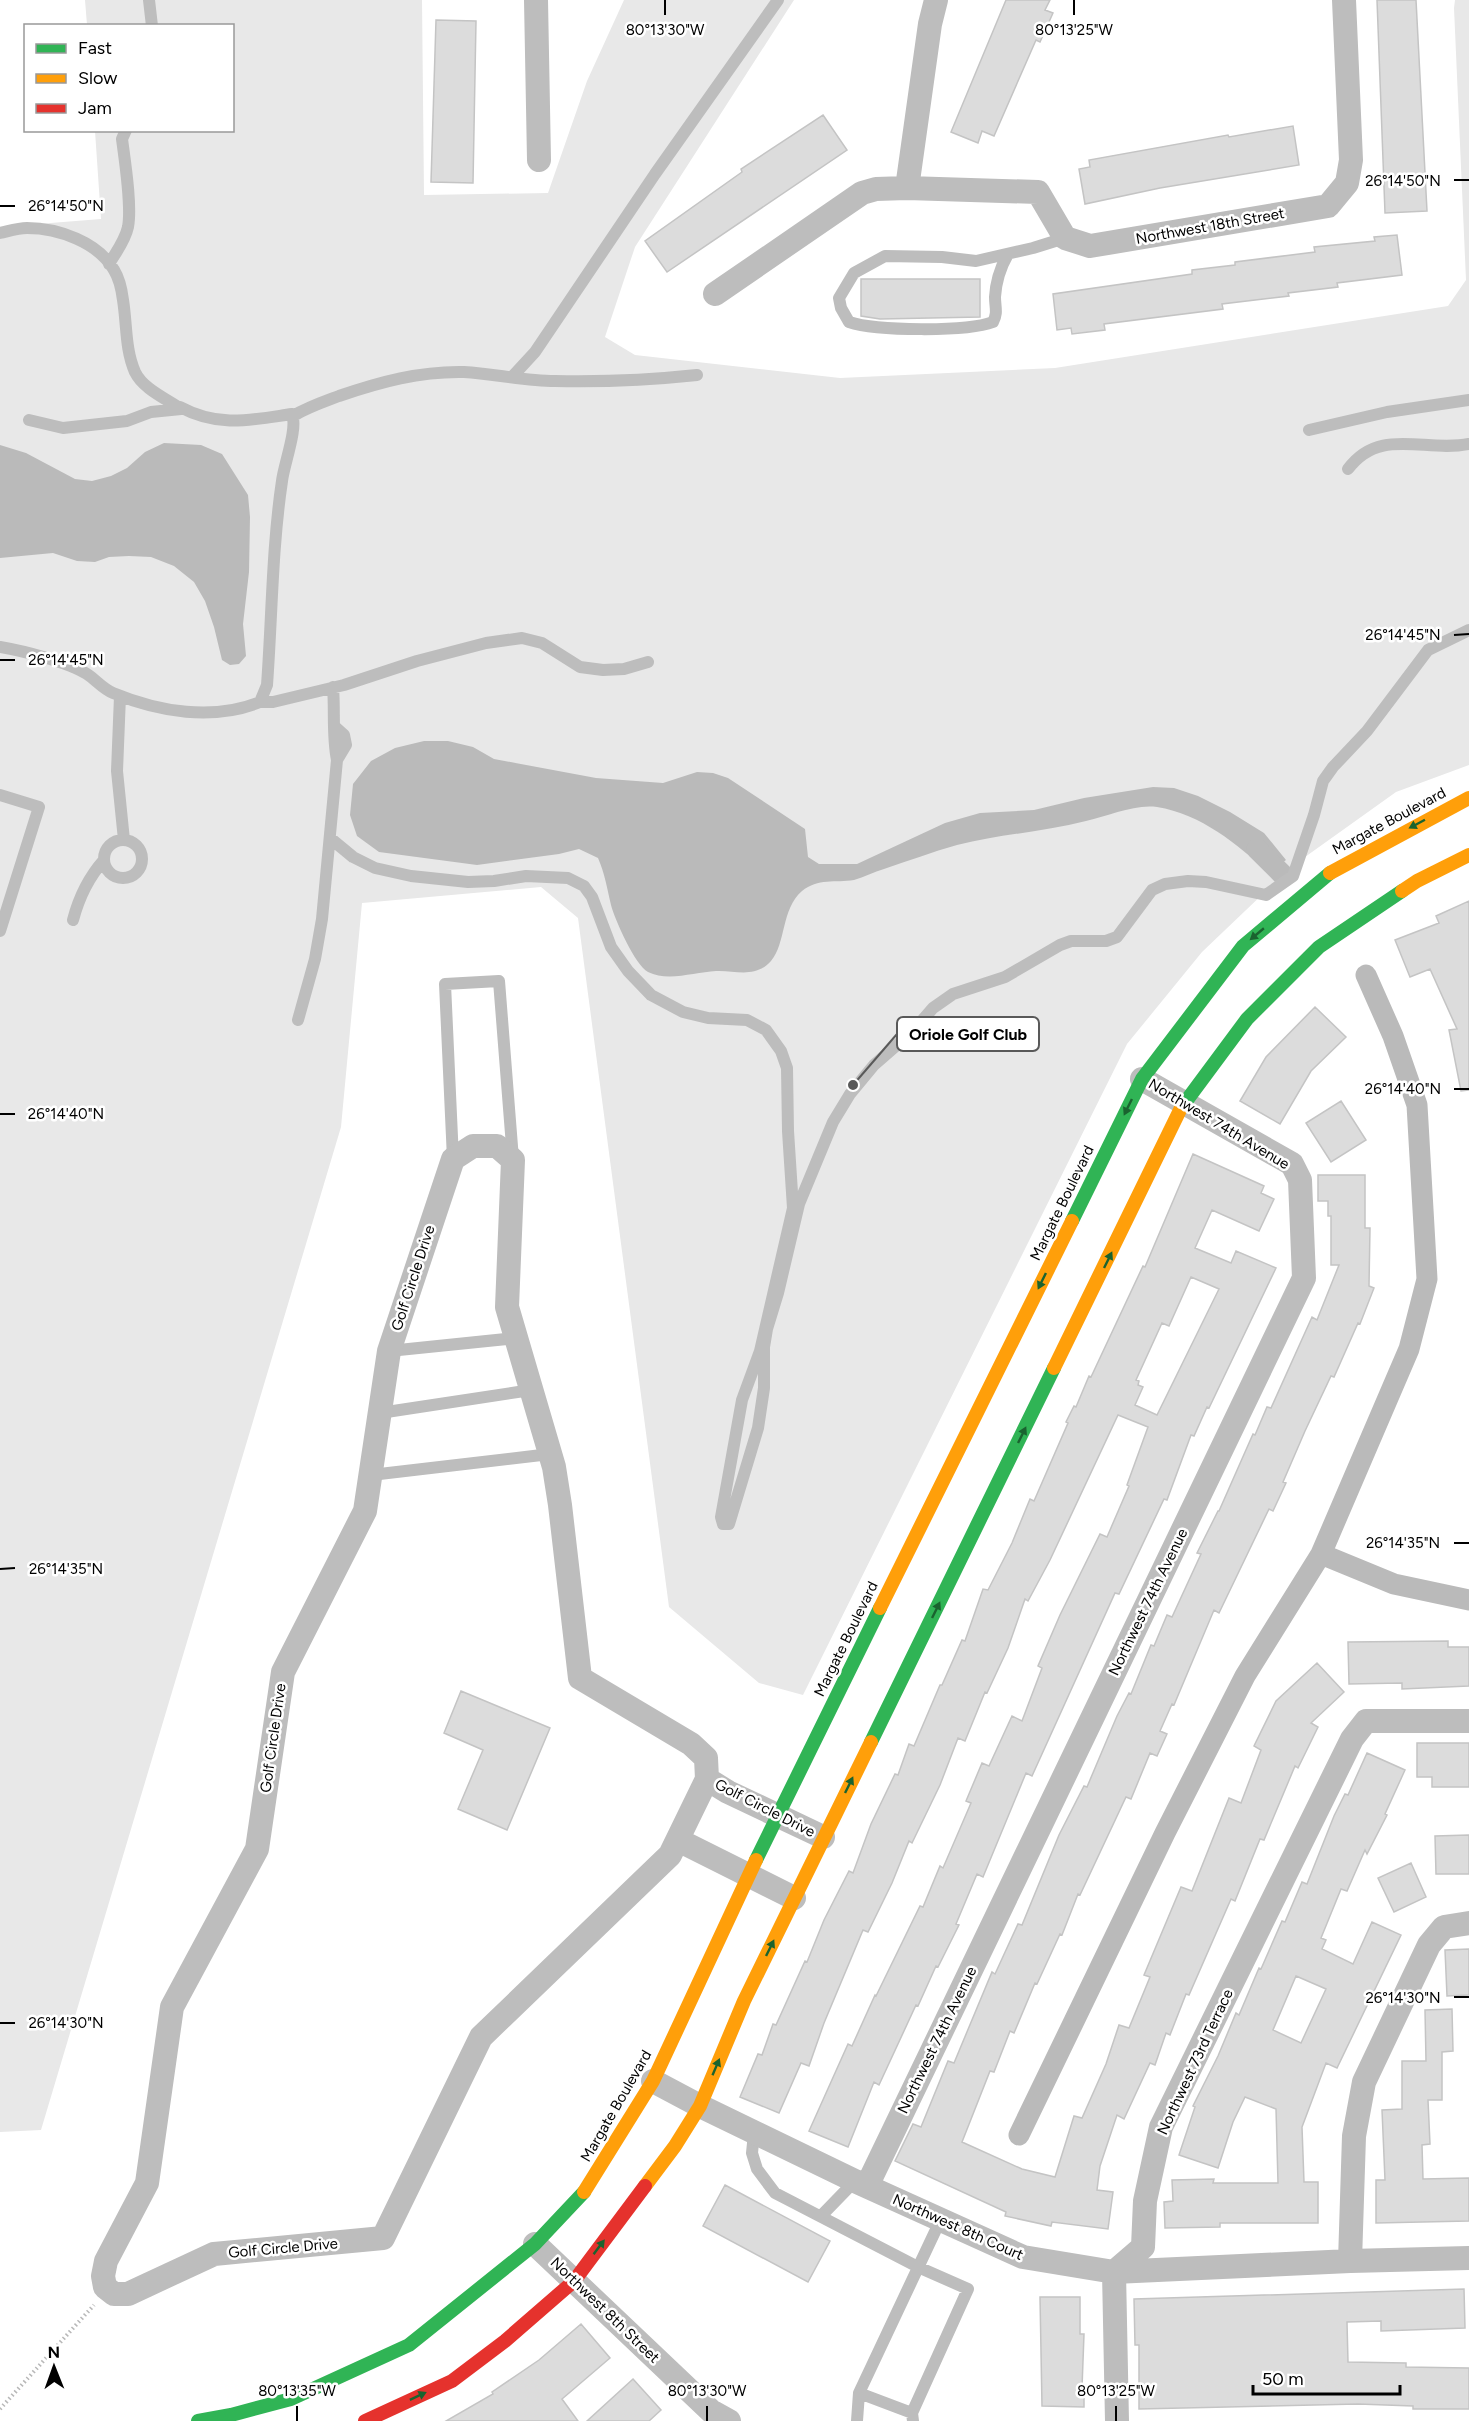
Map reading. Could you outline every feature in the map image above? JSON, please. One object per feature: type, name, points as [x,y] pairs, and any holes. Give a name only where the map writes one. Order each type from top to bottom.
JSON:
[{"type":"street","points":[[536,0],[539,160]]},
{"type":"street","points":[[907,188],[930,24],[936,0]]},
{"type":"street","name":"Northwest 18th Street","points":[[1065,238],[1090,246],[1328,206],[1347,183],[1351,160],[1344,0]]},
{"type":"street","points":[[714,294],[862,193],[876,189],[1038,192],[1065,238]]},
{"type":"street","name":"Margate Boulevard","points":[[198,2421],[291,2399],[409,2345],[535,2244],[584,2192],[653,2081],[777,1815],[1142,1078],[1243,946],[1334,869],[1469,798]]},
{"type":"street","points":[[365,2421],[452,2380],[506,2341],[574,2281],[675,2146],[700,2106],[739,2013],[794,1898],[1184,1102],[1247,1019],[1319,947],[1417,881],[1469,855]]},
{"type":"street","name":"Northwest 74th Avenue","points":[[861,2183],[1304,1278],[1300,1180],[1292,1164],[1142,1078]]},
{"type":"street","points":[[453,1159],[473,1146],[497,1146],[513,1160]]},
{"type":"street","name":"Golf Circle Drive","points":[[453,1159],[389,1351],[365,1511],[283,1672],[257,1849],[172,2007],[147,2183],[106,2261],[103,2276],[105,2287],[114,2294],[128,2294],[214,2254],[383,2238],[481,2037],[670,1855],[707,1779],[706,1758],[692,1744],[580,1678],[560,1505],[550,1454],[507,1307],[513,1160]]},
{"type":"street","name":"Northwest 73rd Terrace","points":[[1114,2272],[1143,2247],[1145,2201],[1161,2127],[1352,1739],[1366,1720],[1469,1721]]},
{"type":"street","name":"Golf Circle Drive","points":[[707,1779],[728,1792],[824,1837]]},
{"type":"street","points":[[678,1840],[794,1898]]},
{"type":"street","points":[[1350,2261],[1354,2136],[1364,2082],[1429,1945],[1443,1927],[1469,1923]]},
{"type":"street","name":"Northwest 8th Court","points":[[653,2081],[754,2133],[940,2221],[1023,2257],[1114,2272],[1469,2258]]},
{"type":"street","name":"Northwest 8th Street","points":[[535,2244],[714,2418]]},
{"type":"street","points":[[1114,2272],[1117,2421]]},
{"type":"lane","points":[[149,0],[152,24]]},
{"type":"lane","points":[[512,377],[535,352],[778,0]]},
{"type":"lane","points":[[106,261],[118,250],[128,228],[130,211],[122,139],[125,132]]},
{"type":"lane","points":[[0,233],[25,228],[52,230],[74,238],[106,261],[114,270],[123,300],[126,338],[136,374],[154,392],[180,408],[192,414],[230,422],[292,414],[293,416],[316,405],[403,376],[443,372],[554,381],[661,379],[697,375]]},
{"type":"lane","points":[[1008,254],[999,270],[995,295],[997,315],[993,322],[983,326],[917,329],[864,327],[849,322],[841,308],[839,298],[854,273],[885,256],[942,257],[976,261],[1065,238]]},
{"type":"lane","points":[[1310,430],[1387,412],[1469,400]]},
{"type":"lane","points":[[30,420],[63,428],[127,421],[151,412],[182,409],[180,408]]},
{"type":"lane","points":[[266,702],[278,506],[284,462],[295,420],[293,416]]},
{"type":"lane","points":[[1348,469],[1356,457],[1373,447],[1391,443],[1452,447],[1469,444]]},
{"type":"lane","points":[[330,838],[353,857],[375,868],[411,876],[468,882],[526,876],[568,878],[584,886],[592,897],[611,947],[628,971],[651,994],[682,1012],[708,1018],[747,1020],[766,1030],[780,1051],[787,1068],[793,1208],[760,1351],[742,1400],[721,1517],[723,1524],[729,1524],[758,1428],[764,1388],[764,1347],[767,1329],[799,1204],[833,1122],[850,1094],[874,1065],[913,1031],[933,1008],[953,993],[1005,976],[1071,941],[1106,941],[1117,937],[1152,890],[1166,884],[1188,881],[1206,882],[1266,895],[1293,876],[1323,781],[1367,732],[1428,650],[1469,630]]},
{"type":"lane","points":[[0,647],[24,651],[87,673],[110,692],[142,704],[214,714],[333,687],[486,643],[522,638],[542,643],[580,667],[603,670],[624,669],[648,662]]},
{"type":"lane","points":[[298,1020],[315,958],[322,919],[338,760],[346,745],[344,735],[334,726],[333,687]]},
{"type":"lane","points":[[120,696],[117,771],[124,840]]},
{"type":"lane","points":[[0,795],[39,807],[0,931]]},
{"type":"lane","points":[[124,840],[136,845],[142,857],[139,870],[128,878],[115,877],[105,868],[104,860],[104,855],[111,843],[124,840]]},
{"type":"lane","points":[[73,920],[80,896],[93,872],[104,860]]},
{"type":"lane","points":[[453,1159],[445,984],[498,981],[513,1160]]},
{"type":"lane","points":[[389,1351],[516,1338]]},
{"type":"lane","points":[[380,1413],[531,1390]]},
{"type":"lane","points":[[370,1475],[550,1454]]},
{"type":"lane","points":[[754,2133],[752,2152],[757,2169],[775,2193],[918,2267],[968,2289],[912,2417],[859,2393]]},
{"type":"lane","points":[[821,2216],[861,2183]]},
{"type":"lane","points":[[856,2421],[859,2393],[940,2221]]},
{"type":"path","points":[[0,2409],[108,2289]]},
{"type":"shaded area","points":[[85,0],[422,0],[424,195],[548,193],[587,81],[624,0],[794,0],[635,247],[605,337],[635,355],[840,378],[1055,368],[1448,306],[1466,280],[1454,8],[1455,0],[1469,0],[1469,765],[1396,792],[1291,867],[1202,952],[1127,1044],[803,1695],[759,1683],[669,1607],[578,918],[541,887],[362,903],[341,1127],[41,2130],[0,2132],[0,227],[101,219],[95,132],[234,132],[234,24],[87,24]]},
{"type":"shaded area","points":[[164,443],[201,445],[222,454],[248,495],[249,572],[243,624],[246,656],[239,664],[230,665],[222,660],[205,601],[194,582],[174,566],[151,557],[109,557],[95,562],[77,561],[53,553],[0,558],[0,445],[26,453],[75,479],[92,481],[111,476],[127,468],[145,452]]},
{"type":"shaded area","points":[[424,741],[448,741],[473,747],[494,759],[596,778],[663,783],[697,772],[713,773],[728,778],[805,829],[808,857],[819,864],[857,864],[945,823],[980,813],[1034,810],[1084,798],[1153,787],[1174,788],[1198,796],[1230,812],[1264,833],[1286,860],[1269,873],[1231,841],[1189,816],[1157,807],[1130,809],[1070,825],[957,845],[854,880],[814,884],[795,898],[790,907],[776,954],[765,967],[752,972],[716,971],[682,976],[656,975],[643,968],[626,942],[613,912],[598,858],[579,849],[559,854],[477,865],[379,852],[357,836],[350,815],[353,784],[371,761],[395,748]]},
{"type":"building","points":[[1006,0],[1050,0],[1045,10],[1053,13],[1040,42],[1036,40],[994,136],[982,131],[978,143],[951,132]]},
{"type":"building","points":[[1377,0],[1416,0],[1427,211],[1385,213]]},
{"type":"building","points":[[436,20],[476,21],[473,183],[431,182]]},
{"type":"building","points":[[823,115],[847,150],[667,272],[645,241],[742,172],[741,169]]},
{"type":"building","points":[[1293,126],[1299,165],[1160,188],[1085,204],[1079,169],[1090,167],[1089,160],[1228,135],[1229,137]]},
{"type":"building","points":[[1397,235],[1402,275],[1337,283],[1338,287],[1288,293],[1289,296],[1222,304],[1223,309],[1104,324],[1105,330],[1072,334],[1071,328],[1057,330],[1053,294],[1192,274],[1192,270],[1315,252],[1314,247],[1375,241],[1374,237]]},
{"type":"building","points":[[861,279],[980,279],[980,317],[880,319],[861,316]]},
{"type":"building","points":[[1469,901],[1469,1090],[1461,1091],[1449,1030],[1457,1029],[1430,969],[1410,977],[1395,940],[1439,923],[1436,916]]},
{"type":"building","points":[[1315,1007],[1346,1037],[1311,1071],[1280,1124],[1240,1101],[1266,1057]]},
{"type":"building","points":[[1341,1101],[1366,1140],[1331,1162],[1306,1123]]},
{"type":"building","points":[[1193,1154],[1264,1186],[1261,1193],[1274,1199],[1259,1231],[1212,1210],[1195,1248],[1231,1263],[1236,1251],[1276,1268],[1209,1408],[1207,1407],[1194,1436],[1191,1435],[1167,1500],[1164,1499],[1119,1594],[1115,1593],[1032,1776],[1026,1773],[983,1877],[977,1874],[956,1924],[959,1925],[938,1967],[936,1966],[918,2006],[916,2005],[879,2085],[874,2082],[848,2147],[809,2131],[848,2044],[852,2046],[920,1906],[923,1907],[940,1866],[943,1868],[971,1803],[966,1801],[982,1763],[989,1766],[1012,1716],[1022,1721],[1042,1668],[1038,1666],[1100,1534],[1107,1537],[1129,1486],[1127,1485],[1148,1427],[1118,1415],[1050,1560],[1028,1601],[1025,1599],[1008,1648],[987,1693],[985,1692],[965,1741],[958,1738],[940,1785],[912,1843],[909,1841],[868,1932],[863,1930],[824,2023],[809,2066],[801,2063],[779,2113],[740,2097],[758,2054],[762,2055],[773,2024],[776,2025],[805,1961],[807,1962],[824,1920],[849,1871],[853,1873],[871,1824],[895,1774],[898,1775],[909,1744],[914,1746],[940,1685],[962,1640],[965,1641],[983,1589],[988,1590],[1012,1543],[1030,1499],[1034,1501],[1068,1423],[1066,1422],[1074,1406],[1076,1407],[1089,1376],[1091,1377],[1143,1266],[1145,1267]],"holes":[[[1191,1277],[1219,1289],[1157,1415],[1135,1405],[1143,1387],[1138,1385],[1139,1381],[1136,1380],[1162,1323],[1169,1326]]]},
{"type":"building","points":[[1318,1175],[1365,1175],[1365,1228],[1370,1228],[1369,1286],[1374,1288],[1360,1324],[1358,1323],[1334,1377],[1331,1376],[1305,1431],[1273,1511],[1269,1509],[1219,1613],[1214,1610],[1174,1705],[1172,1704],[1160,1731],[1167,1734],[1157,1756],[1150,1753],[1131,1799],[1126,1797],[1080,1895],[1078,1894],[1062,1935],[1060,1934],[1037,1984],[1035,1983],[1014,2033],[1010,2031],[994,2072],[990,2071],[962,2142],[1022,2169],[1055,2177],[1074,2116],[1082,2118],[1106,2064],[1119,2025],[1129,2028],[1150,1977],[1144,1975],[1181,1887],[1192,1891],[1229,1798],[1241,1803],[1261,1750],[1254,1746],[1276,1701],[1317,1663],[1344,1692],[1311,1723],[1318,1727],[1298,1768],[1295,1766],[1264,1840],[1260,1839],[1235,1901],[1231,1899],[1189,1995],[1186,1994],[1170,2035],[1166,2033],[1155,2065],[1150,2063],[1124,2119],[1117,2115],[1100,2166],[1097,2190],[1113,2192],[1108,2229],[1052,2222],[1051,2226],[1005,2216],[1006,2212],[895,2161],[913,2124],[921,2127],[948,2061],[954,2063],[992,1972],[995,1974],[1018,1924],[1022,1925],[1059,1835],[1084,1786],[1087,1787],[1117,1716],[1129,1693],[1131,1694],[1151,1645],[1154,1646],[1167,1615],[1172,1617],[1201,1554],[1197,1553],[1219,1511],[1253,1434],[1255,1435],[1267,1407],[1271,1408],[1312,1317],[1317,1320],[1339,1265],[1331,1265],[1331,1216],[1328,1216],[1328,1201],[1318,1201]]},
{"type":"building","points":[[1448,1641],[1448,1647],[1469,1647],[1469,1686],[1402,1689],[1402,1683],[1349,1684],[1348,1642]]},
{"type":"building","points":[[461,1691],[550,1728],[507,1830],[458,1809],[483,1750],[444,1733]]},
{"type":"building","points":[[1417,1743],[1469,1743],[1469,1787],[1432,1787],[1432,1777],[1417,1777]]},
{"type":"building","points":[[1367,1753],[1405,1770],[1385,1814],[1387,1815],[1367,1854],[1365,1850],[1347,1891],[1341,1889],[1321,1938],[1326,1940],[1322,1949],[1353,1964],[1372,1922],[1401,1935],[1337,2068],[1326,2063],[1302,2127],[1304,2182],[1318,2182],[1318,2223],[1220,2223],[1220,2227],[1165,2228],[1164,2202],[1173,2201],[1172,2180],[1214,2179],[1213,2183],[1278,2183],[1276,2109],[1245,2097],[1233,2122],[1218,2168],[1179,2155],[1195,2107],[1193,2106],[1236,2013],[1239,2015],[1259,1968],[1261,1969],[1282,1921],[1285,1922],[1302,1882],[1307,1884],[1334,1816],[1345,1794],[1348,1795]],"holes":[[[1296,1976],[1326,1989],[1301,2043],[1273,2030]]]},
{"type":"building","points":[[1469,1835],[1469,1874],[1436,1874],[1435,1836]]},
{"type":"building","points":[[1411,1863],[1426,1897],[1394,1912],[1378,1878]]},
{"type":"building","points":[[1469,1949],[1469,1995],[1447,1996],[1445,1950]]},
{"type":"building","points":[[1452,2009],[1453,2051],[1442,2052],[1442,2100],[1428,2100],[1430,2144],[1422,2145],[1423,2179],[1469,2178],[1469,2221],[1376,2223],[1376,2180],[1385,2180],[1382,2110],[1402,2109],[1402,2061],[1426,2061],[1425,2010]]},
{"type":"building","points":[[725,2185],[830,2241],[808,2282],[703,2226]]},
{"type":"building","points":[[1464,2289],[1465,2328],[1381,2331],[1381,2321],[1347,2322],[1348,2362],[1406,2363],[1406,2367],[1469,2368],[1469,2409],[1413,2409],[1413,2406],[1358,2404],[1139,2409],[1139,2345],[1135,2345],[1134,2299]]},
{"type":"building","points":[[1040,2297],[1080,2297],[1080,2334],[1084,2334],[1082,2388],[1084,2389],[1084,2407],[1042,2406]]},
{"type":"building","points":[[581,2324],[610,2358],[562,2399],[578,2421],[446,2421],[493,2394],[492,2392],[539,2360]]},
{"type":"building","points":[[633,2379],[661,2410],[649,2421],[587,2421]]},
{"type":"waterway","points":[[1257,849],[1282,874]]},
{"type":"waterway","points":[[1019,2135],[1165,1833],[1245,1676],[1321,1554],[1409,1349],[1427,1279],[1417,1105],[1393,1036],[1366,975]]},
{"type":"waterway","points":[[1321,1554],[1394,1584],[1469,1600]]},
{"type":"traffic: fast","points":[[1072,1221],[1142,1079],[1243,946],[1330,873]]},
{"type":"traffic: fast","points":[[1181,1108],[1247,1019],[1319,947],[1402,891]]},
{"type":"traffic: fast","points":[[871,1742],[1054,1368]]},
{"type":"traffic: fast","points":[[756,1860],[880,1608]]},
{"type":"traffic: fast","points":[[198,2421],[291,2399],[409,2345],[535,2244],[584,2192]]},
{"type":"traffic: slow","points":[[1330,873],[1469,798]]},
{"type":"traffic: slow","points":[[1402,891],[1469,855]]},
{"type":"traffic: slow","points":[[1054,1368],[1181,1108]]},
{"type":"traffic: slow","points":[[880,1608],[1072,1221]]},
{"type":"traffic: slow","points":[[645,2186],[675,2146],[700,2106],[744,2001],[871,1742]]},
{"type":"traffic: slow","points":[[584,2192],[653,2081],[756,1860]]},
{"type":"traffic: jam","points":[[365,2421],[452,2381],[505,2341],[574,2281],[645,2186]]},
{"type":"place","name":"Oriole Golf Club","points":[[853,1085]]}]
